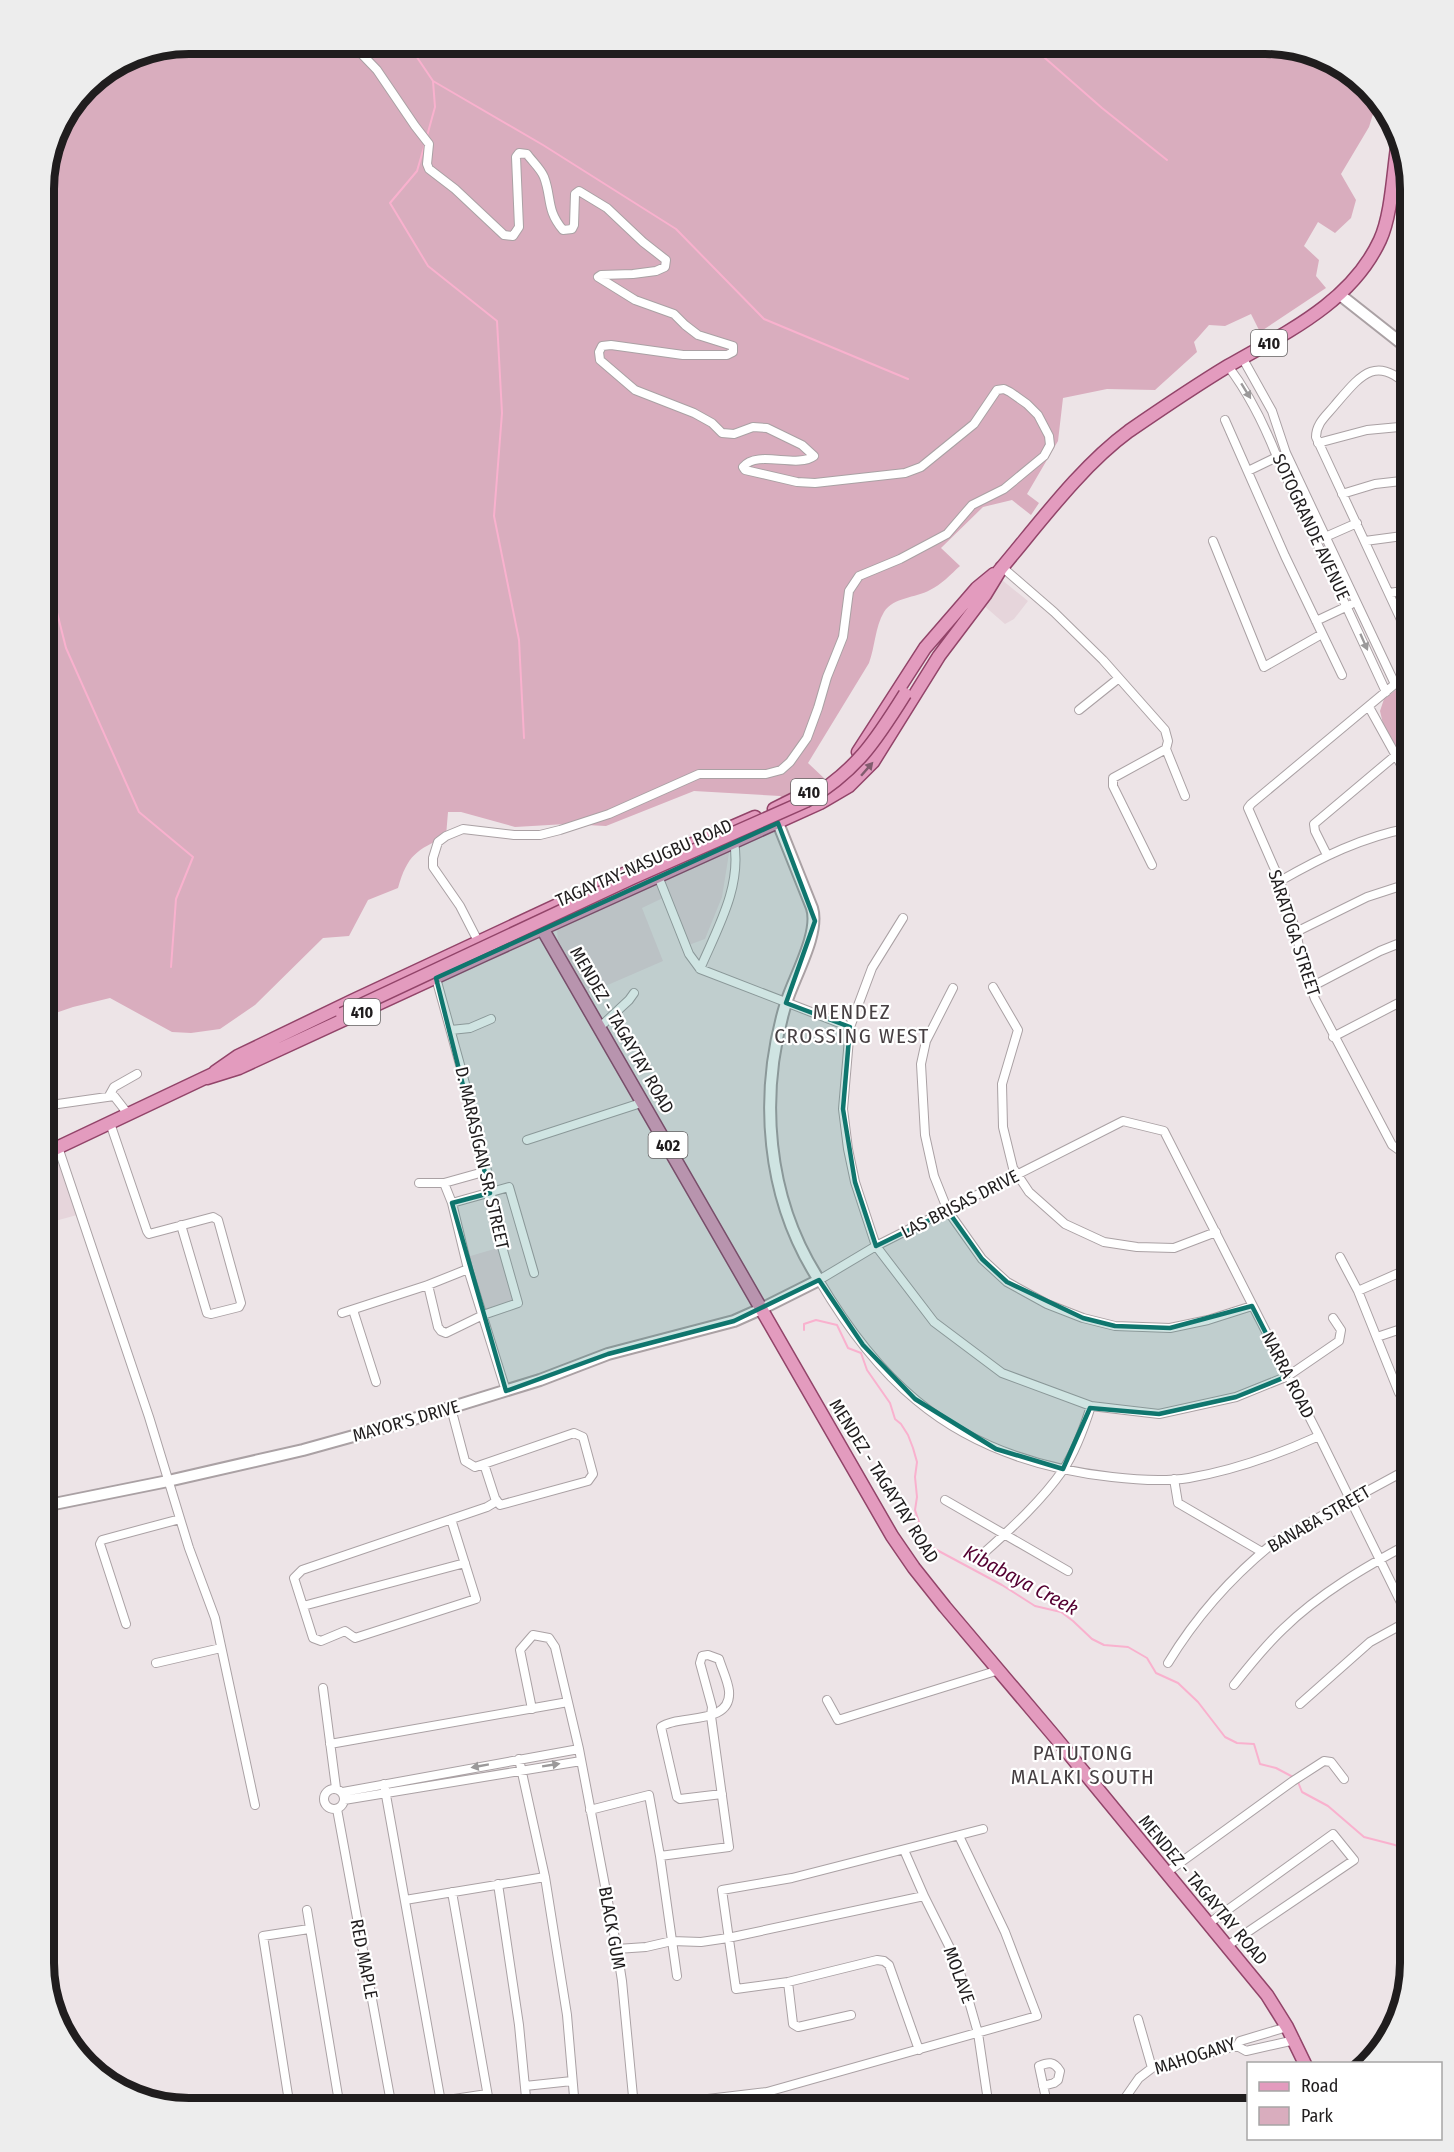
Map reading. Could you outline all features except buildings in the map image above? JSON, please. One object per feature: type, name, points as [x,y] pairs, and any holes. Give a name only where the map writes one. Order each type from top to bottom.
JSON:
[{"type":"main road","name":"TAGAYTAY-NASUGBU ROAD","points":[[54,1149],[632,878],[806,801],[830,786],[862,757],[929,656],[1002,567],[1101,454],[1128,432],[1228,366],[1314,315],[1340,294],[1358,275],[1380,239],[1386,224],[1396,157]]},
{"type":"main road","name":"TAGAYTAY-NASUGBU ROAD","points":[[207,1077],[238,1056],[626,873],[779,807],[827,781],[862,747],[913,666],[951,617],[977,588],[1002,567]]},
{"type":"main road","name":"TAGAYTAY-NASUGBU ROAD","points":[[207,1077],[239,1068],[835,795],[860,776],[873,762],[939,656],[985,596],[1002,567]]},
{"type":"main road","name":"402","points":[[535,916],[542,928]]},
{"type":"main road","name":"MENDEZ - TAGAYTAY ROAD","points":[[542,928],[892,1536],[920,1576],[1267,1995],[1287,2027],[1304,2062]]},
{"type":"street","points":[[362,54],[377,70],[429,144],[427,164],[429,169],[455,189],[504,235],[513,236],[519,227],[516,157],[519,153],[523,153],[527,154],[544,175],[549,206],[556,222],[563,230],[572,230],[575,194],[579,191],[607,208],[666,260],[665,267],[656,271],[601,275],[598,278],[635,300],[674,314],[698,335],[733,346],[733,352],[727,355],[683,355],[611,345],[602,346],[599,352],[600,360],[635,390],[694,413],[712,423],[722,433],[734,434],[753,427],[767,428],[813,453],[813,457],[802,460],[748,462],[743,466],[745,470],[806,483],[845,481],[905,473],[921,467],[974,424],[997,390],[1004,389],[1027,404],[1038,415],[1049,436],[1050,445],[1044,456],[1034,466],[1004,489],[972,506],[946,534],[900,559],[859,576],[849,591],[843,637],[807,738],[782,770],[766,774],[699,774],[609,814],[540,835],[514,835],[463,828],[438,842],[433,867],[460,906],[484,955]]},
{"type":"street","points":[[1340,294],[1400,342]]},
{"type":"street","name":"SOTOGRANDE AVENUE","points":[[1243,359],[1275,420],[1286,453],[1395,684]]},
{"type":"street","name":"SOTOGRANDE AVENUE","points":[[1228,366],[1257,409],[1277,458],[1348,606],[1386,692]]},
{"type":"street","points":[[1400,376],[1381,370],[1371,371],[1361,376],[1316,430],[1318,443],[1400,617]]},
{"type":"street","points":[[1257,409],[1267,404]]},
{"type":"street","points":[[1225,420],[1342,675]]},
{"type":"street","points":[[1264,425],[1275,420]]},
{"type":"street","points":[[1318,443],[1367,430],[1400,427]]},
{"type":"street","points":[[1248,471],[1286,453]]},
{"type":"street","points":[[1342,494],[1375,484],[1400,481]]},
{"type":"street","points":[[1317,541],[1357,523]]},
{"type":"street","points":[[1365,541],[1400,537]]},
{"type":"street","points":[[1213,541],[1264,667],[1322,634]]},
{"type":"street","points":[[1002,567],[1054,612],[1119,678],[1165,730],[1168,741],[1166,749],[1185,796]]},
{"type":"street","points":[[1389,593],[1400,591]]},
{"type":"street","points":[[1316,621],[1357,602]]},
{"type":"street","points":[[1079,710],[1119,678]]},
{"type":"street","name":"SARATOGA STREET","points":[[1400,682],[1248,808],[1280,881],[1311,987],[1334,1036],[1392,1145],[1400,1150]]},
{"type":"street","points":[[1370,707],[1400,762]]},
{"type":"street","points":[[1152,865],[1113,786],[1113,778],[1166,749]]},
{"type":"street","points":[[1327,855],[1314,824],[1396,755]]},
{"type":"street","points":[[778,823],[815,921],[786,1003],[776,1048],[770,1093],[772,1142],[778,1181],[787,1216],[800,1247],[838,1312],[886,1372],[915,1399],[963,1433],[1029,1462],[1063,1469],[1138,1480],[1189,1478],[1253,1463],[1319,1436]]},
{"type":"street","points":[[1280,881],[1327,855],[1367,838],[1400,830]]},
{"type":"street","points":[[700,969],[725,910],[734,882],[736,860],[734,842]]},
{"type":"street","points":[[658,876],[689,954],[700,969],[850,1027]]},
{"type":"street","points":[[1296,932],[1367,897],[1400,887]]},
{"type":"street","points":[[903,918],[872,968],[850,1027],[843,1109],[855,1182],[876,1246],[934,1322],[1002,1373],[1091,1406],[1159,1414],[1236,1397],[1288,1376],[1339,1341],[1341,1330],[1333,1318]]},
{"type":"street","points":[[1311,987],[1400,943]]},
{"type":"street","name":"D. MARASIGAN SR. STREET","points":[[435,978],[451,1030],[487,1171],[497,1229],[518,1303],[483,1316]]},
{"type":"street","points":[[993,987],[1018,1030],[1002,1084],[1003,1127],[1013,1168],[1029,1192],[1065,1224],[1104,1242],[1137,1248],[1174,1248],[1216,1232]]},
{"type":"street","points":[[953,988],[926,1041],[921,1064],[925,1135],[934,1176],[948,1211],[981,1259],[1007,1282],[1047,1304],[1083,1318],[1116,1326],[1170,1328],[1208,1320],[1252,1306]]},
{"type":"street","points":[[600,1027],[634,993]]},
{"type":"street","points":[[1334,1036],[1400,1002]]},
{"type":"street","points":[[451,1030],[470,1028],[491,1019]]},
{"type":"street","points":[[109,1096],[114,1087],[137,1074]]},
{"type":"street","points":[[54,1104],[114,1096],[128,1114]]},
{"type":"street","points":[[526,1140],[644,1102]]},
{"type":"street","name":"LAS BRISAS DRIVE","points":[[761,1310],[819,1280],[876,1246],[1123,1121],[1164,1131]]},
{"type":"street","points":[[110,1123],[149,1234],[213,1217],[218,1220],[239,1306],[211,1314],[207,1312],[181,1226]]},
{"type":"street","name":"NARRA ROAD","points":[[1164,1131],[1400,1601]]},
{"type":"street","points":[[58,1147],[180,1520],[215,1618],[255,1805]]},
{"type":"street","points":[[419,1183],[444,1183],[487,1171]]},
{"type":"street","points":[[444,1183],[452,1203],[468,1269],[506,1391]]},
{"type":"street","points":[[452,1203],[509,1187],[534,1273]]},
{"type":"street","points":[[1340,1257],[1358,1290],[1400,1393]]},
{"type":"street","points":[[342,1313],[428,1285],[468,1269]]},
{"type":"street","points":[[1358,1290],[1400,1272]]},
{"type":"street","points":[[428,1285],[441,1331],[446,1333],[483,1316]]},
{"type":"street","points":[[353,1310],[376,1382]]},
{"type":"street","name":"MAYOR'S DRIVE","points":[[54,1504],[303,1450],[451,1408],[506,1391],[608,1354],[734,1321],[761,1310]]},
{"type":"street","points":[[1377,1337],[1400,1329]]},
{"type":"street","points":[[986,1551],[1005,1535],[1063,1469],[1082,1432],[1091,1406]]},
{"type":"street","points":[[451,1408],[465,1461],[475,1467],[574,1433],[583,1437],[593,1474],[588,1480],[500,1505],[484,1464]]},
{"type":"street","name":"BANABA STREET","points":[[1168,1663],[1211,1601],[1262,1552],[1277,1540],[1400,1473]]},
{"type":"street","points":[[1174,1479],[1178,1503],[1262,1552]]},
{"type":"street","points":[[945,1500],[1068,1571]]},
{"type":"street","points":[[451,1519],[476,1599],[355,1638],[345,1631],[321,1641],[313,1638],[294,1578],[302,1570],[451,1519],[487,1507],[497,1501]]},
{"type":"street","points":[[126,1624],[100,1544],[102,1540],[180,1520]]},
{"type":"street","points":[[1234,1685],[1282,1630],[1312,1603],[1400,1548]]},
{"type":"street","points":[[303,1606],[465,1563]]},
{"type":"street","points":[[1300,1704],[1370,1642],[1400,1626]]},
{"type":"street","name":"BLACK GUM","points":[[532,1708],[520,1650],[533,1635],[549,1638],[555,1647],[579,1749],[617,1949],[633,2098]]},
{"type":"street","points":[[156,1663],[221,1648]]},
{"type":"street","points":[[660,1856],[729,1847],[722,1794],[711,1716],[712,1707],[700,1664],[702,1656],[708,1655],[719,1659],[729,1691],[728,1700],[722,1709],[711,1716],[667,1722],[661,1727],[677,1797],[680,1799],[722,1794]]},
{"type":"street","points":[[827,1700],[838,1720],[999,1670]]},
{"type":"street","points":[[322,1688],[330,1744],[341,1793],[342,1806],[337,1809],[328,1808],[324,1801],[326,1793],[341,1793],[385,1794],[581,1761]]},
{"type":"street","points":[[330,1744],[568,1702]]},
{"type":"street","points":[[341,1793],[579,1749]]},
{"type":"street","points":[[519,1759],[545,1876],[567,2015],[574,2098]]},
{"type":"street","points":[[1166,1874],[1324,1761],[1331,1762],[1344,1779]]},
{"type":"street","points":[[384,1784],[440,2098]]},
{"type":"street","points":[[590,1810],[649,1795],[678,1976]]},
{"type":"street","name":"RED MAPLE","points":[[337,1809],[390,2098]]},
{"type":"street","points":[[919,2050],[889,1965],[885,1961],[877,1960],[788,1982],[736,1989],[722,1890],[792,1878],[983,1829]]},
{"type":"street","points":[[1208,1924],[1333,1834],[1354,1860],[1227,1946]]},
{"type":"street","points":[[732,2098],[767,2092],[1037,2016],[1005,1932],[959,1836]]},
{"type":"street","name":"MOLAVE","points":[[904,1850],[955,1958],[978,2033],[988,2098]]},
{"type":"street","points":[[405,1900],[545,1876]]},
{"type":"street","points":[[498,1884],[519,2025],[526,2098]]},
{"type":"street","points":[[452,1892],[489,2098]]},
{"type":"street","points":[[617,1949],[646,1947],[672,1941],[701,1942],[728,1938],[924,1896]]},
{"type":"street","points":[[307,1910],[338,2098]]},
{"type":"street","points":[[288,2098],[263,1936],[309,1929]]},
{"type":"street","points":[[788,1982],[793,2024],[798,2027],[851,2015]]},
{"type":"street","points":[[1138,2019],[1152,2068]]},
{"type":"street","name":"MAHOGANY","points":[[1125,2098],[1139,2078],[1152,2068],[1237,2046],[1240,2041],[1287,2027]]},
{"type":"street","points":[[1267,2033],[1270,2045]]},
{"type":"street","points":[[1237,2046],[1246,2050],[1294,2040]]},
{"type":"street","points":[[525,2086],[572,2081]]},
{"type":"street","points":[[1043,2086],[1046,2098]]},
{"type":"street","points":[[767,2092],[768,2098]]},
{"type":"street","points":[[469,2098],[488,2094]]},
{"type":"highlighted area","points":[[778,823],[815,921],[786,1003],[850,1027],[843,1109],[855,1182],[876,1246],[948,1211],[982,1259],[1007,1282],[1083,1318],[1115,1326],[1170,1328],[1252,1306],[1288,1376],[1236,1397],[1159,1414],[1090,1408],[1063,1469],[996,1449],[915,1399],[863,1345],[819,1280],[734,1321],[608,1354],[506,1391],[452,1203],[490,1193],[436,978]]},
{"type":"shaded area","points":[[1002,580],[1028,601],[1014,619],[1005,624],[982,604]]},
{"type":"shaded area","points":[[730,847],[722,897],[705,939],[686,946],[665,897],[642,908],[663,961],[587,994],[558,940],[559,923]]},
{"type":"shaded area","points":[[60,1159],[77,1215],[54,1221],[54,1162]]},
{"type":"shaded area","points":[[501,1247],[516,1301],[483,1312],[467,1257]]},
{"type":"green space","points":[[180,54],[1274,54],[1309,61],[1325,68],[1361,93],[1374,110],[1369,127],[1341,174],[1356,200],[1351,218],[1335,233],[1318,222],[1304,246],[1319,260],[1316,276],[1326,288],[1260,332],[1251,314],[1225,326],[1209,325],[1194,342],[1197,352],[1155,390],[1107,389],[1063,398],[1058,441],[1027,494],[1039,503],[1031,515],[1012,500],[983,507],[941,548],[960,566],[934,588],[893,603],[884,612],[869,663],[808,763],[826,780],[786,800],[780,796],[694,791],[606,826],[566,824],[515,827],[461,812],[448,812],[446,836],[414,855],[398,888],[368,900],[349,936],[323,938],[255,1005],[220,1029],[191,1033],[172,1032],[110,998],[54,1014],[54,180],[61,145],[68,129],[93,93],[114,77],[137,64]]},
{"type":"green space","points":[[1400,687],[1400,755],[1383,724],[1380,711],[1384,699]]},
{"type":"waterway","points":[[415,54],[433,81],[543,145],[676,229],[764,319],[908,379]]},
{"type":"waterway","points":[[1040,54],[1102,108],[1167,160]]},
{"type":"waterway","points":[[427,136],[435,107],[433,81]]},
{"type":"waterway","points":[[425,144],[417,171],[390,203],[428,266],[497,321],[502,413],[494,516],[519,640],[524,738]]},
{"type":"waterway","points":[[54,601],[66,648],[139,812],[193,857],[176,899],[171,967]]},
{"type":"waterway","name":"Kibabaya Creek","points":[[804,1330],[804,1324],[816,1320],[837,1325],[848,1348],[861,1353],[867,1370],[890,1403],[895,1419],[908,1435],[917,1462],[915,1510],[925,1540],[935,1549],[1002,1585],[1035,1606],[1061,1612],[1092,1639],[1104,1645],[1128,1647],[1147,1658],[1156,1673],[1178,1683],[1198,1702],[1225,1737],[1237,1743],[1254,1744],[1260,1764],[1276,1768],[1293,1777]]},
{"type":"waterway","name":"Kibabaya Creek","points":[[1298,1782],[1302,1792],[1328,1806],[1364,1837],[1400,1848]]},
{"type":"district","name":"MENDEZ CROSSING WEST","points":[[852,1024]]},
{"type":"district","name":"PATUTONG MALAKI SOUTH","points":[[1083,1765]]}]
